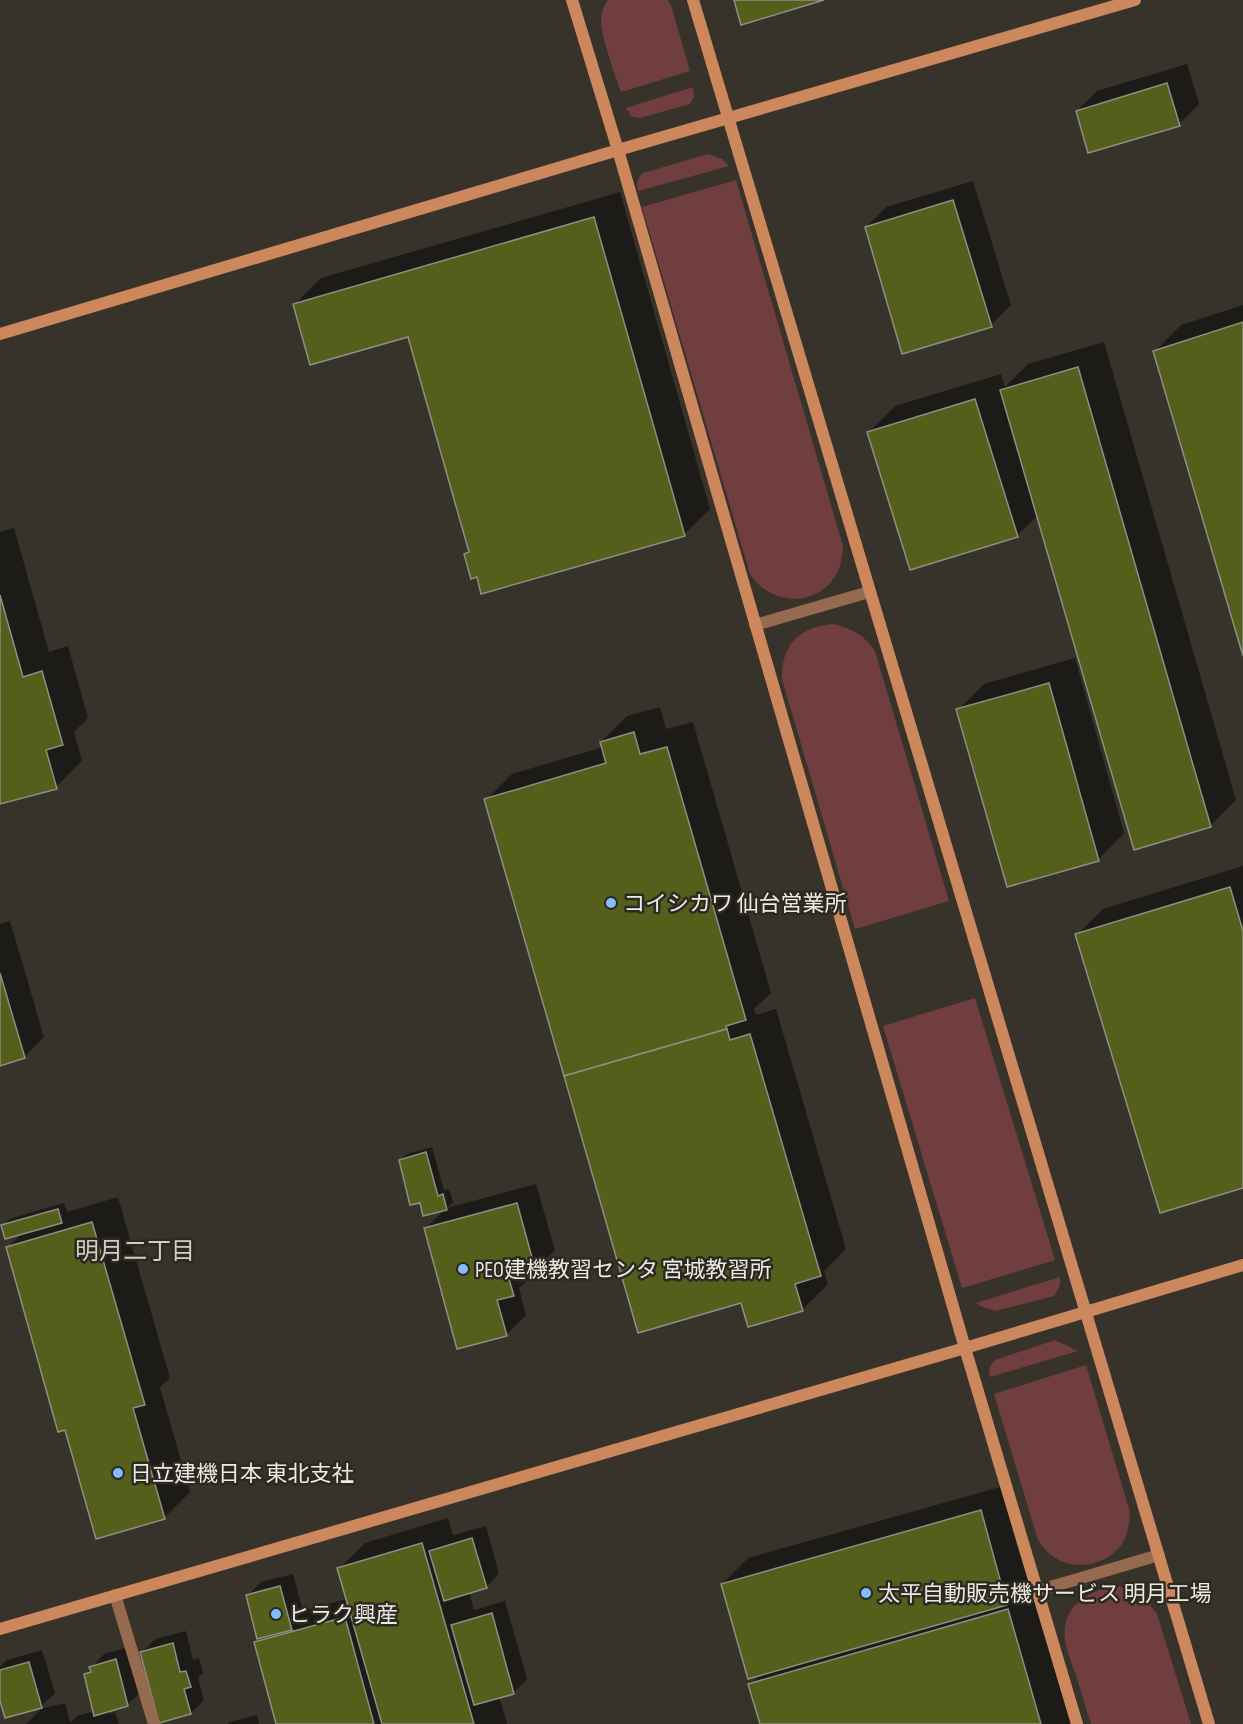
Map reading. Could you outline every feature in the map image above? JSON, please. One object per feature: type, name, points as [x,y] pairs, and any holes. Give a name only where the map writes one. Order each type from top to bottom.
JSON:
[{"type":"street","points":[[572,0],[618,150],[964,1348],[1077,1724]]},
{"type":"street","points":[[693,0],[1209,1724]]},
{"type":"street","points":[[0,334],[618,150],[1135,0]]},
{"type":"street","points":[[755,625],[869,592]]},
{"type":"street","points":[[0,1629],[1243,1265]]},
{"type":"street","points":[[1037,1591],[1159,1556]]},
{"type":"street","points":[[115,1595],[154,1724]]},
{"type":"shaded area","points":[[608,0],[668,0],[690,71],[621,92],[608,55],[601,25],[602,13]]},
{"type":"shaded area","points":[[693,87],[694,97],[690,104],[640,118],[632,117],[626,108]]},
{"type":"shaded area","points":[[708,154],[722,159],[729,166],[638,191],[637,181],[643,173]]},
{"type":"shaded area","points":[[736,180],[843,546],[840,567],[834,578],[819,592],[801,598],[791,599],[772,593],[759,585],[750,574],[642,207]]},
{"type":"shaded area","points":[[833,624],[857,633],[875,651],[949,901],[855,929],[782,679],[785,656],[795,640],[802,633],[811,629]]},
{"type":"shaded area","points":[[975,998],[1055,1260],[962,1288],[883,1026]]},
{"type":"shaded area","points":[[1060,1277],[1060,1285],[1054,1296],[995,1311],[976,1303]]},
{"type":"shaded area","points":[[1055,1340],[1078,1351],[990,1377],[990,1367],[995,1360]]},
{"type":"shaded area","points":[[1086,1365],[1130,1512],[1126,1537],[1115,1552],[1098,1562],[1078,1565],[1058,1560],[1046,1551],[1038,1540],[994,1394]]},
{"type":"shaded area","points":[[1116,1586],[1130,1589],[1143,1596],[1157,1614],[1191,1724],[1091,1724],[1067,1649],[1065,1628],[1067,1618],[1078,1602],[1095,1591]]},
{"type":"building","points":[[734,0],[824,0],[741,25]]},
{"type":"building","points":[[1167,83],[1180,126],[1088,153],[1076,111]]},
{"type":"building","points":[[953,200],[992,327],[902,354],[865,227]]},
{"type":"building","points":[[594,217],[685,536],[481,594],[477,577],[471,579],[464,554],[469,552],[408,337],[310,365],[293,304]]},
{"type":"building","points":[[1243,322],[1243,656],[1153,351]]},
{"type":"building","points":[[1078,367],[1211,827],[1134,850],[1000,390]]},
{"type":"building","points":[[975,399],[1018,537],[910,570],[867,432]]},
{"type":"building","points":[[0,595],[23,677],[42,671],[63,745],[46,750],[57,789],[0,804]]},
{"type":"building","points":[[1049,683],[1099,861],[1007,887],[956,709]]},
{"type":"building","points":[[634,732],[640,754],[667,747],[746,1020],[726,1026],[727,1029],[564,1076],[484,799],[606,763],[600,742]]},
{"type":"building","points":[[1230,887],[1243,931],[1243,1188],[1160,1213],[1075,934]]},
{"type":"building","points":[[0,973],[25,1058],[0,1066]]},
{"type":"building","points":[[727,1029],[730,1040],[750,1034],[821,1276],[795,1284],[803,1311],[748,1327],[741,1303],[638,1333],[564,1076]]},
{"type":"building","points":[[426,1152],[438,1196],[443,1194],[447,1210],[423,1216],[420,1203],[410,1205],[399,1160]]},
{"type":"building","points":[[517,1203],[536,1272],[509,1279],[514,1296],[497,1300],[507,1336],[457,1349],[424,1228]]},
{"type":"building","points":[[58,1209],[62,1223],[5,1239],[1,1225]]},
{"type":"building","points":[[92,1222],[145,1405],[133,1408],[165,1519],[96,1539],[65,1430],[58,1432],[6,1247]]},
{"type":"building","points":[[981,1510],[1007,1605],[748,1679],[721,1584]]},
{"type":"building","points":[[472,1538],[487,1588],[444,1601],[429,1551]]},
{"type":"building","points":[[422,1543],[474,1724],[382,1724],[337,1568]]},
{"type":"building","points":[[280,1586],[292,1630],[257,1639],[246,1595]]},
{"type":"building","points":[[1008,1609],[1041,1724],[760,1724],[748,1684]]},
{"type":"building","points":[[492,1613],[514,1694],[474,1705],[451,1625]]},
{"type":"building","points":[[345,1617],[374,1724],[276,1724],[254,1642]]},
{"type":"building","points":[[173,1643],[180,1672],[186,1671],[191,1687],[184,1689],[191,1714],[159,1723],[140,1652]]},
{"type":"building","points":[[116,1659],[128,1706],[94,1716],[84,1674],[91,1672],[89,1667]]},
{"type":"building","points":[[29,1662],[42,1708],[5,1718],[0,1701],[0,1670]]},
{"type":"place","name":"コイシカワ 仙台営業所","points":[[611,903]]},
{"type":"place","name":"PEO建機教習センタ 宮城教習所","points":[[463,1269]]},
{"type":"place","name":"日立建機日本 東北支社","points":[[118,1473]]},
{"type":"place","name":"太平自動販売機サービス 明月工場","points":[[866,1593]]},
{"type":"place","name":"ヒラク興産","points":[[276,1614]]},
{"type":"district","name":"明月二丁目","points":[[135,1251]]}]
